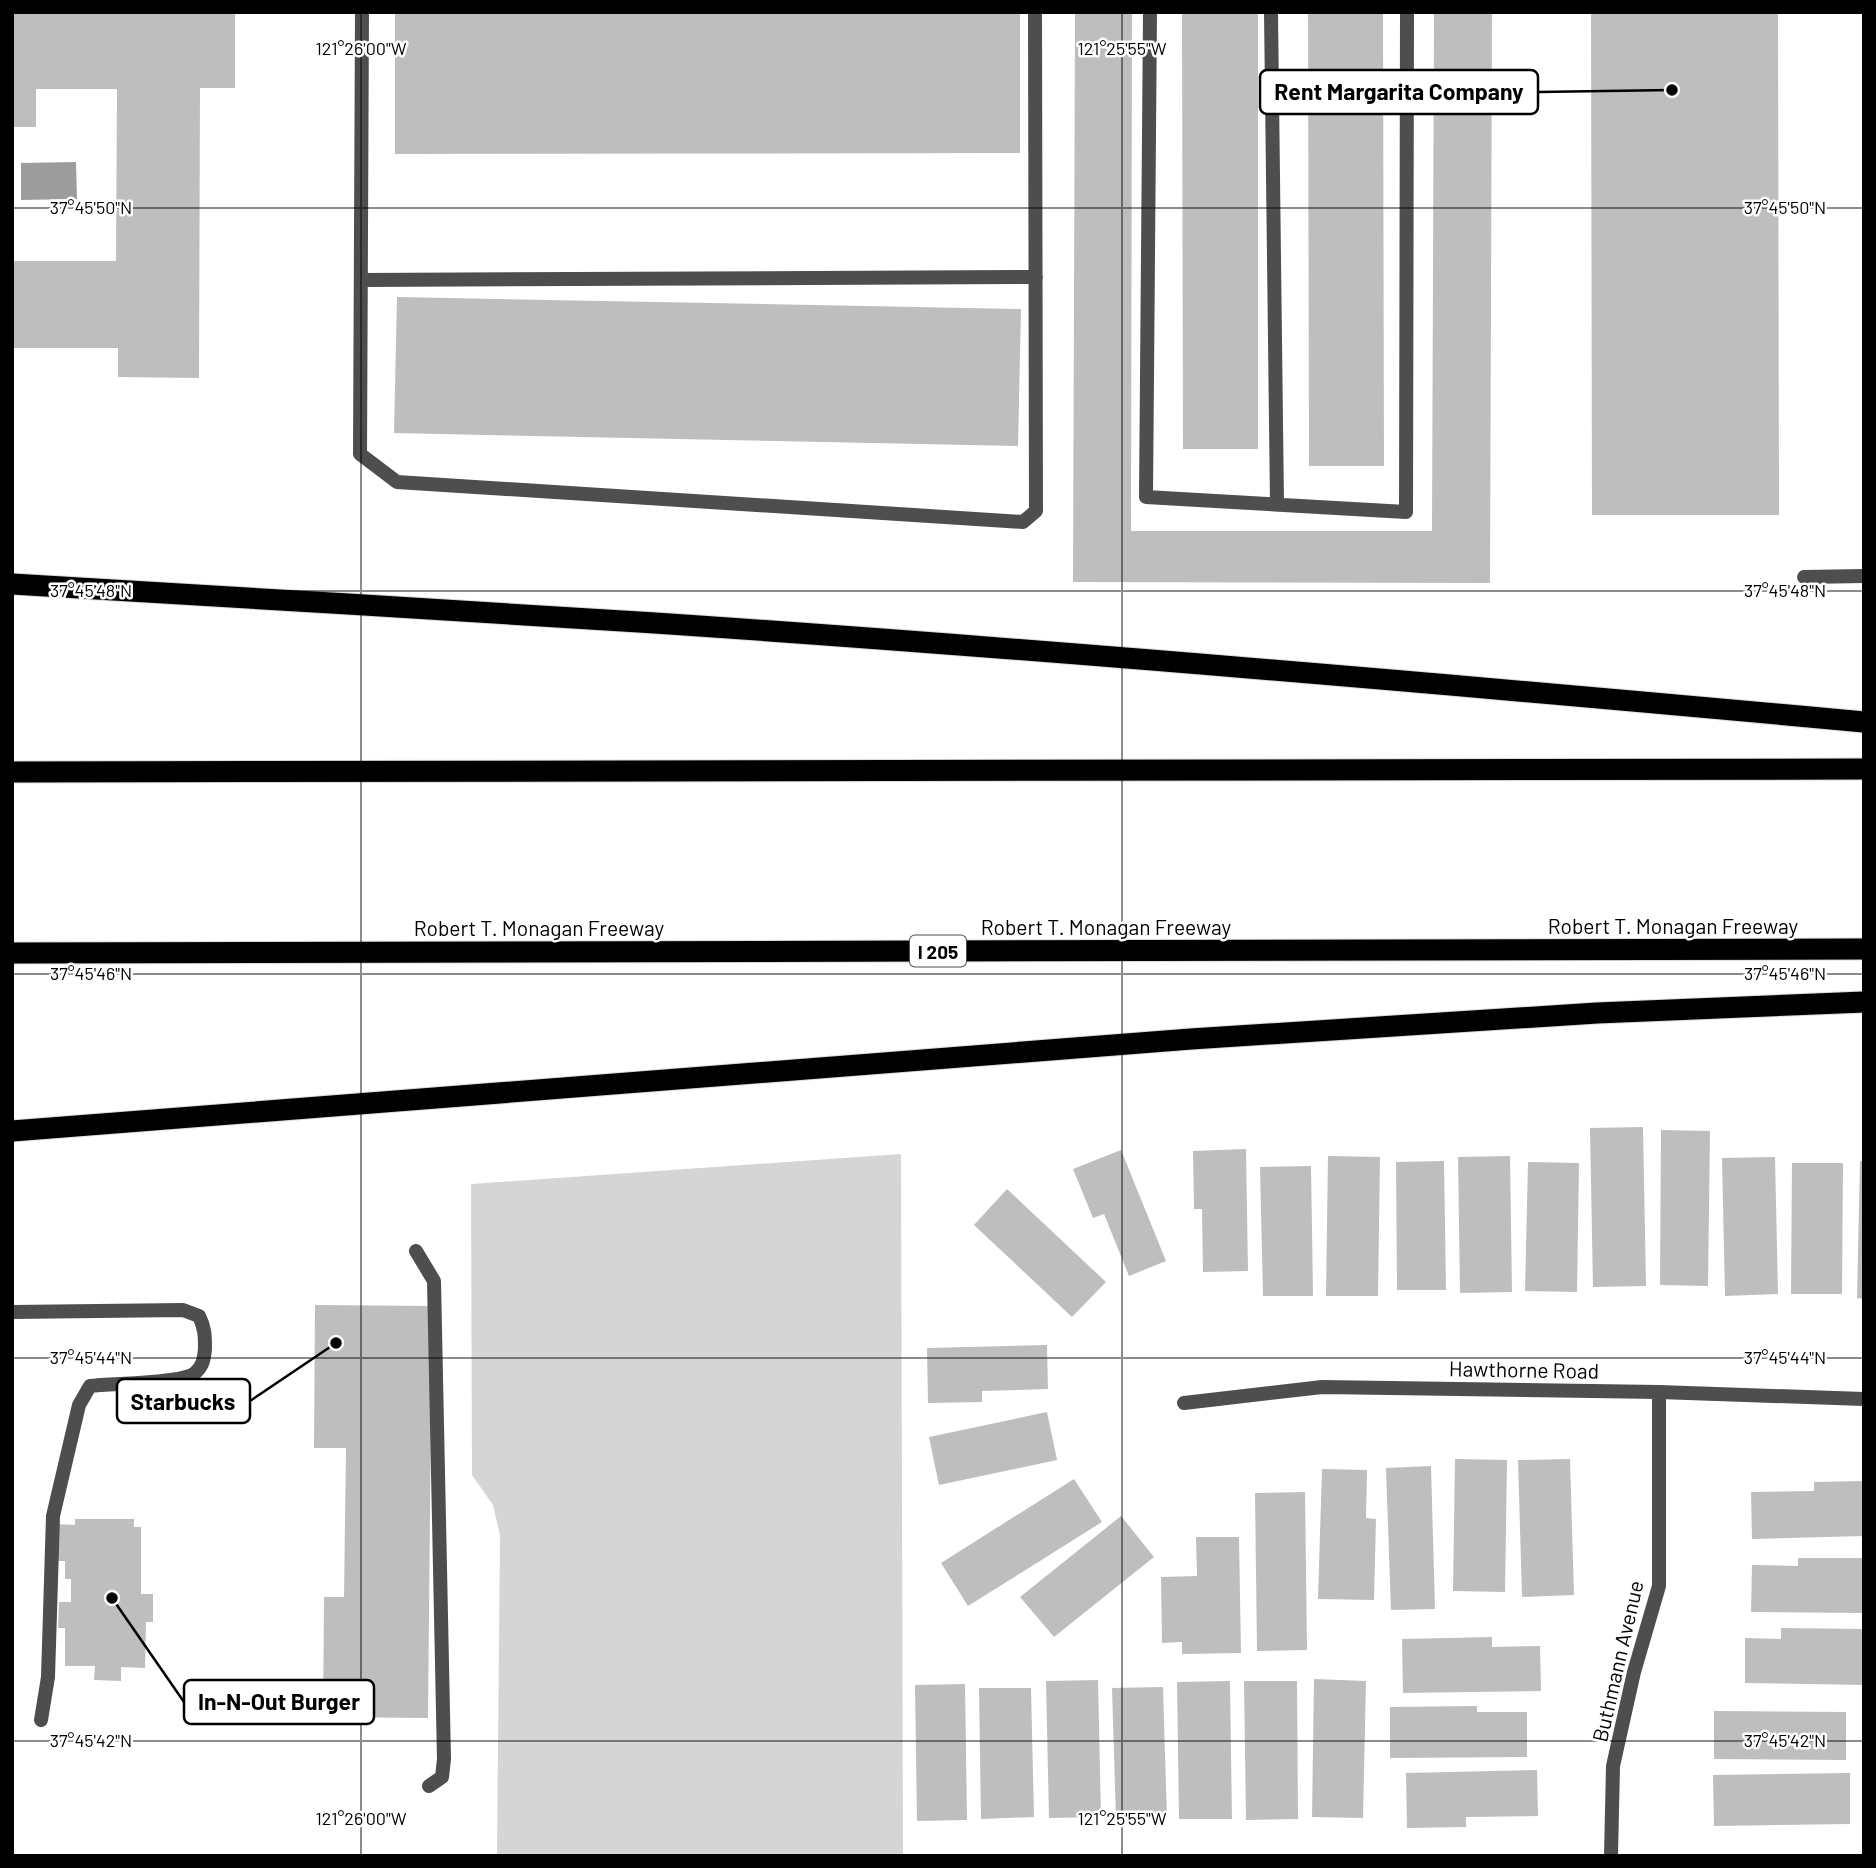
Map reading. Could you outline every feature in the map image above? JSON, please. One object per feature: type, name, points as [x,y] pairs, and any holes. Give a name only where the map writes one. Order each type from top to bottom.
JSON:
[{"type":"highway","points":[[12,584],[652,623],[957,645],[1294,671],[1864,722]]},
{"type":"highway","points":[[12,772],[1864,769]]},
{"type":"highway","name":"Robert T. Monagan Freeway","points":[[12,953],[1864,949]]},
{"type":"highway","points":[[12,1131],[1191,1039],[1584,1014],[1864,1002]]},
{"type":"street","points":[[362,12],[360,454],[397,482],[1023,522],[1036,510],[1035,12]]},
{"type":"street","points":[[1150,12],[1146,497],[1406,512],[1407,12]]},
{"type":"street","points":[[1271,12],[1277,504]]},
{"type":"street","points":[[361,280],[1036,277]]},
{"type":"street","points":[[1804,577],[1864,576]]},
{"type":"street","points":[[416,1251],[434,1280],[444,1759],[442,1777],[429,1786]]},
{"type":"street","points":[[12,1312],[183,1310],[199,1316],[205,1329],[204,1361],[193,1375],[174,1380],[90,1386],[79,1405],[52,1516],[48,1677],[41,1720]]},
{"type":"street","name":"Hawthorne Road","points":[[1184,1403],[1322,1388],[1659,1392],[1864,1399]]},
{"type":"street","name":"Buthmann Avenue","points":[[1611,1856],[1613,1766],[1634,1672],[1659,1586],[1659,1392]]},
{"type":"shaded area","points":[[76,162],[77,199],[21,200],[21,163]]},
{"type":"shaded area","points":[[901,1154],[903,1856],[497,1856],[500,1535],[493,1505],[472,1475],[471,1184]]},
{"type":"building","points":[[12,12],[235,12],[235,88],[200,88],[199,378],[118,377],[118,348],[12,348],[12,261],[116,261],[117,89],[36,89],[36,127],[12,127]]},
{"type":"building","points":[[395,12],[1020,12],[1020,153],[395,154]]},
{"type":"building","points":[[1075,12],[1132,12],[1131,531],[1432,531],[1434,12],[1492,12],[1490,583],[1073,582]]},
{"type":"building","points":[[1182,12],[1258,12],[1258,449],[1183,449]]},
{"type":"building","points":[[1308,12],[1383,12],[1384,466],[1309,466]]},
{"type":"building","points":[[1591,12],[1778,12],[1779,515],[1592,515]]},
{"type":"building","points":[[397,297],[1021,309],[1018,446],[394,433]]},
{"type":"building","points":[[1643,1127],[1646,1286],[1593,1287],[1590,1128]]},
{"type":"building","points":[[1661,1130],[1710,1131],[1708,1286],[1660,1285]]},
{"type":"building","points":[[1246,1149],[1248,1271],[1203,1272],[1202,1209],[1194,1209],[1193,1151]]},
{"type":"building","points":[[1121,1150],[1166,1261],[1129,1276],[1104,1214],[1093,1218],[1073,1169]]},
{"type":"building","points":[[1328,1156],[1380,1157],[1378,1296],[1326,1296]]},
{"type":"building","points":[[1510,1156],[1512,1292],[1460,1293],[1458,1157]]},
{"type":"building","points":[[1775,1157],[1778,1294],[1725,1296],[1722,1158]]},
{"type":"building","points":[[1444,1161],[1446,1290],[1397,1290],[1396,1162]]},
{"type":"building","points":[[1860,1161],[1864,1161],[1864,1299],[1857,1298]]},
{"type":"building","points":[[1528,1162],[1579,1163],[1577,1292],[1525,1291]]},
{"type":"building","points":[[1792,1163],[1843,1163],[1842,1294],[1791,1294]]},
{"type":"building","points":[[1311,1166],[1313,1296],[1263,1296],[1260,1167]]},
{"type":"building","points":[[1007,1189],[1106,1282],[1072,1317],[974,1225]]},
{"type":"building","points":[[315,1305],[432,1306],[428,1718],[323,1717],[324,1597],[344,1597],[346,1448],[314,1448]]},
{"type":"building","points":[[1047,1345],[1048,1389],[982,1391],[982,1402],[928,1403],[927,1348]]},
{"type":"building","points":[[1047,1412],[1057,1460],[939,1485],[929,1437]]},
{"type":"building","points":[[1455,1459],[1507,1460],[1505,1592],[1453,1591]]},
{"type":"building","points":[[1570,1459],[1574,1595],[1522,1597],[1518,1460]]},
{"type":"building","points":[[1431,1466],[1435,1609],[1391,1610],[1386,1468]]},
{"type":"building","points":[[1322,1469],[1367,1470],[1366,1518],[1376,1519],[1374,1600],[1318,1599]]},
{"type":"building","points":[[1074,1479],[1102,1522],[968,1606],[941,1563]]},
{"type":"building","points":[[1864,1481],[1864,1536],[1752,1539],[1751,1492],[1814,1491],[1814,1482]]},
{"type":"building","points":[[1305,1492],[1307,1650],[1257,1651],[1255,1493]]},
{"type":"building","points":[[1121,1516],[1154,1557],[1054,1637],[1020,1597]]},
{"type":"building","points":[[75,1519],[134,1519],[134,1527],[141,1527],[141,1594],[153,1594],[153,1622],[146,1622],[145,1668],[121,1667],[121,1681],[94,1680],[95,1666],[65,1666],[65,1628],[58,1628],[59,1602],[71,1602],[71,1579],[65,1579],[65,1561],[55,1561],[55,1524],[75,1525]]},
{"type":"building","points":[[1196,1537],[1239,1537],[1241,1653],[1182,1654],[1182,1642],[1162,1643],[1161,1577],[1197,1576]]},
{"type":"building","points":[[1798,1558],[1864,1558],[1864,1613],[1751,1612],[1752,1565],[1798,1566]]},
{"type":"building","points":[[1781,1628],[1864,1629],[1864,1685],[1745,1683],[1745,1638],[1781,1639]]},
{"type":"building","points":[[1492,1637],[1492,1647],[1540,1646],[1541,1691],[1403,1693],[1402,1639]]},
{"type":"building","points":[[1314,1679],[1366,1681],[1363,1818],[1312,1817]]},
{"type":"building","points":[[1098,1680],[1101,1817],[1049,1818],[1046,1681]]},
{"type":"building","points":[[1230,1681],[1232,1819],[1179,1819],[1177,1682]]},
{"type":"building","points":[[1244,1681],[1297,1681],[1298,1819],[1246,1820]]},
{"type":"building","points":[[965,1684],[967,1820],[917,1821],[915,1685]]},
{"type":"building","points":[[1163,1687],[1167,1819],[1116,1819],[1112,1688]]},
{"type":"building","points":[[979,1688],[1031,1688],[1034,1817],[981,1819]]},
{"type":"building","points":[[1477,1706],[1477,1712],[1527,1712],[1527,1757],[1390,1758],[1390,1707]]},
{"type":"building","points":[[1714,1711],[1846,1712],[1846,1760],[1714,1759]]},
{"type":"building","points":[[1537,1770],[1538,1816],[1466,1817],[1466,1827],[1407,1828],[1406,1773]]},
{"type":"building","points":[[1850,1773],[1850,1824],[1714,1826],[1713,1775]]},
{"type":"place","name":"Rent Margarita Company","points":[[1672,90]]},
{"type":"place","name":"Starbucks","points":[[336,1343]]},
{"type":"place","name":"In-N-Out Burger","points":[[112,1598]]}]
